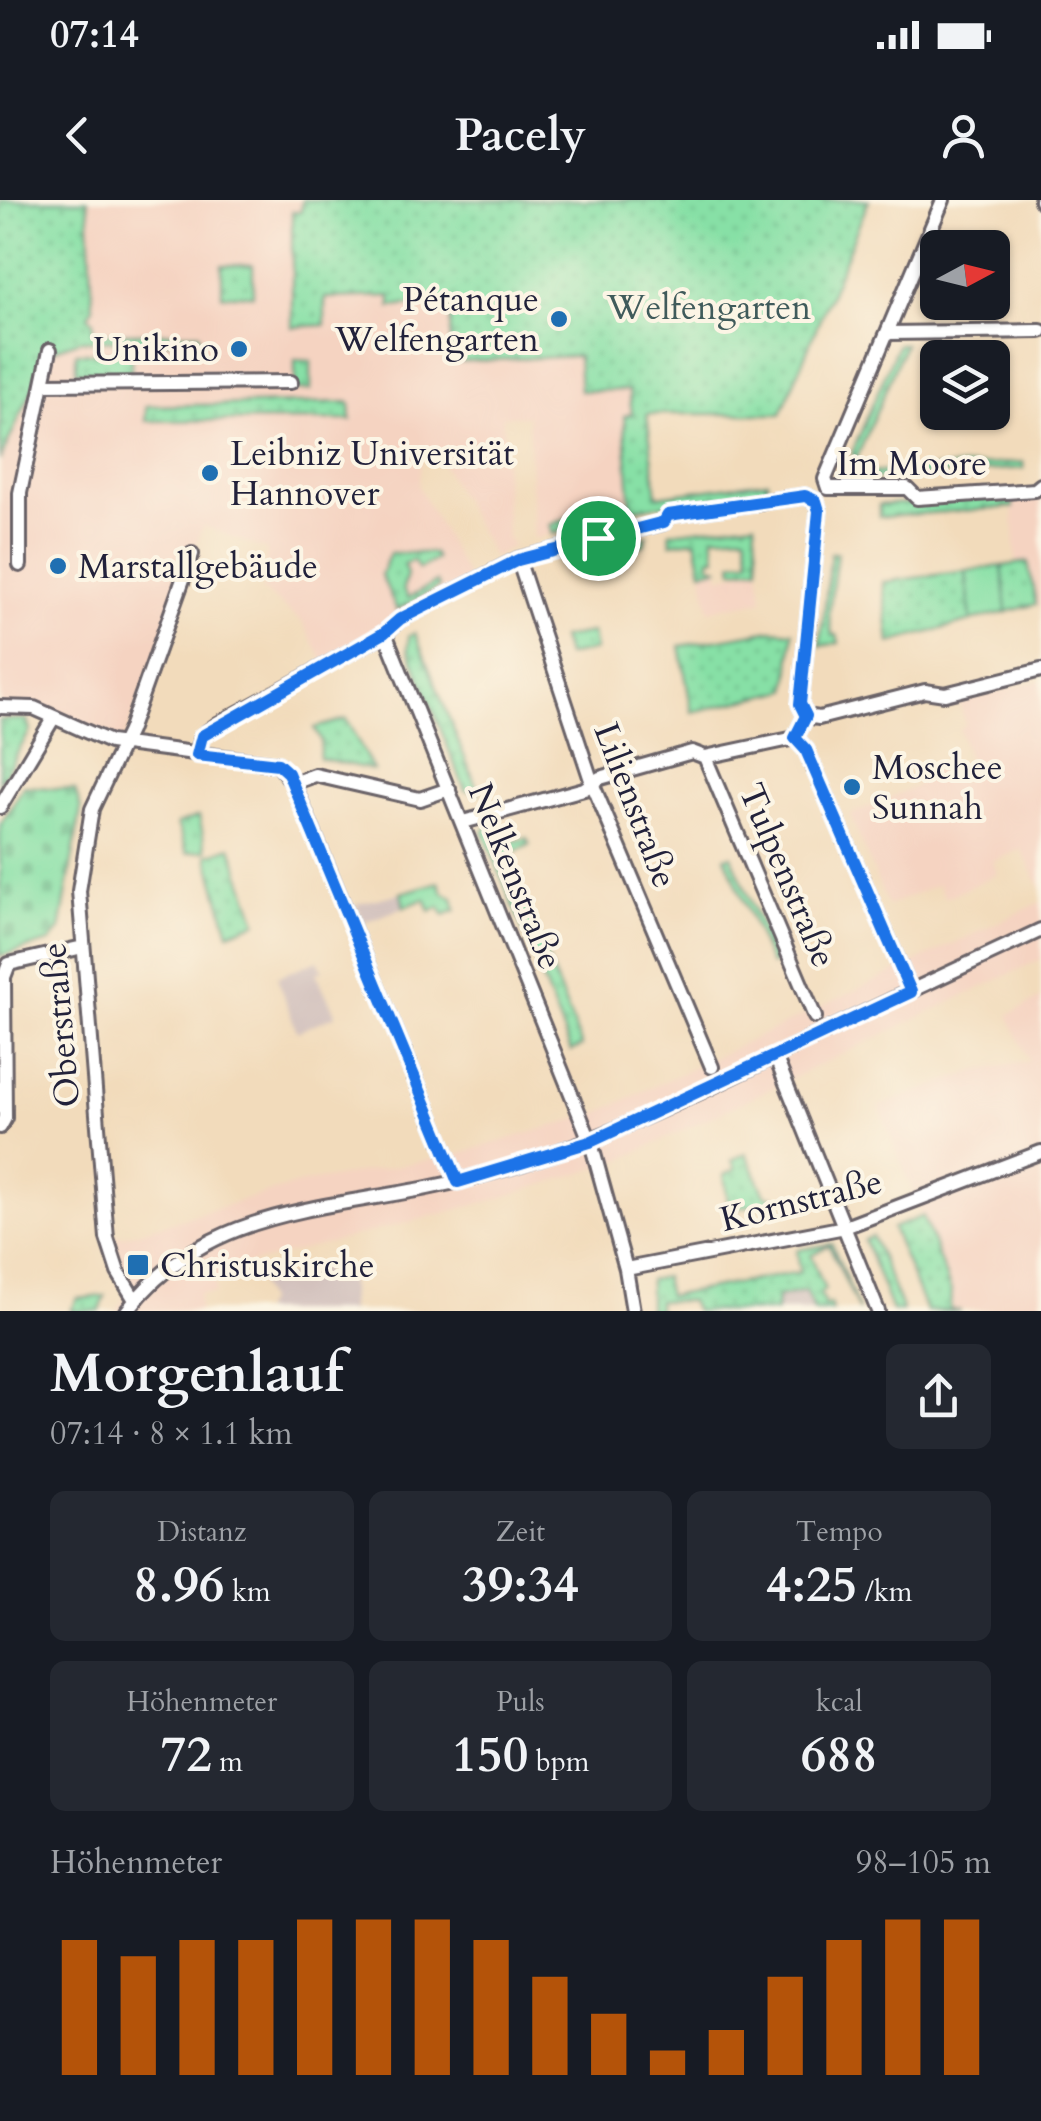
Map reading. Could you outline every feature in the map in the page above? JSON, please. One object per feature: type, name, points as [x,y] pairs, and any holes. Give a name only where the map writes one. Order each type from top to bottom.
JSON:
[{"type":"street","points":[[828,488],[826,479],[943,200]]},
{"type":"street","points":[[888,334],[1041,330]]},
{"type":"street","points":[[20,565],[20,493],[50,350]]},
{"type":"street","points":[[43,384],[292,382]]},
{"type":"street","name":"Im Moore","points":[[197,755],[202,736],[218,724],[384,633],[400,619],[518,560],[664,522],[668,515],[805,496],[816,501],[828,488],[906,488],[917,498],[1034,490],[1041,485]]},
{"type":"street","points":[[806,716],[800,704],[819,511],[816,501]]},
{"type":"street","name":"Oberstraße","points":[[131,1306],[107,1238],[78,891],[92,809],[122,745],[192,554]]},
{"type":"street","name":"Lilienstraße","points":[[518,560],[592,783],[712,1067]]},
{"type":"street","name":"Nelkenstraße","points":[[384,633],[590,1142],[626,1269],[633,1311]]},
{"type":"street","points":[[806,716],[819,718],[926,691],[945,694],[1041,670]]},
{"type":"street","points":[[0,707],[29,707],[122,745],[278,764],[293,782],[458,1182]]},
{"type":"street","points":[[795,738],[806,716]]},
{"type":"street","points":[[0,808],[54,717]]},
{"type":"street","points":[[463,822],[584,789],[592,783],[692,752],[706,758],[795,738]]},
{"type":"street","points":[[795,738],[806,750],[911,992]]},
{"type":"street","name":"Tulpenstraße","points":[[706,758],[815,1017]]},
{"type":"street","points":[[293,782],[315,775],[420,799],[449,789]]},
{"type":"street","points":[[131,1306],[167,1266],[225,1234],[292,1212],[458,1182],[590,1142],[1041,930]]},
{"type":"street","points":[[0,1127],[5,1118],[1,976],[9,964],[84,947]]},
{"type":"street","points":[[775,1056],[878,1311]]},
{"type":"street","name":"Kornstraße","points":[[626,1269],[845,1228],[1041,1152]]},
{"type":"shaded area","name":"Leibniz Universität Hannover","points":[[0,200],[302,200],[301,212],[292,213],[292,326],[324,325],[324,298],[391,296],[392,307],[451,301],[453,337],[461,359],[578,356],[630,390],[632,414],[624,416],[631,509],[534,539],[528,416],[503,416],[507,537],[513,546],[493,557],[437,455],[422,456],[418,486],[470,582],[326,666],[303,623],[262,589],[267,550],[203,526],[122,745],[34,708],[0,707],[0,460],[22,411]]},
{"type":"shaded area","points":[[1041,495],[1041,607],[1036,604],[1028,562],[1016,563],[1012,497]]},
{"type":"shaded area","points":[[759,567],[763,600],[709,610],[702,571],[718,568],[720,577]]},
{"type":"shaded area","points":[[1041,680],[1041,889],[1021,849],[993,862],[998,874],[945,898],[938,884],[888,906],[850,815],[917,786],[916,769],[946,762],[951,782],[973,777],[959,728],[966,725],[959,702]]},
{"type":"shaded area","points":[[401,893],[404,907],[364,923],[356,904]]},
{"type":"shaded area","points":[[1041,902],[1041,959],[619,1161],[494,1200],[248,1264],[215,1282],[215,1294],[199,1294],[199,1311],[117,1311],[124,1298],[116,1234],[121,1237],[298,1184],[451,1156],[600,1112]]},
{"type":"shaded area","points":[[318,960],[323,970],[316,973],[336,1015],[297,1032],[277,977]]},
{"type":"shaded area","points":[[1041,998],[1041,1310],[950,1310],[951,1291],[879,1106],[974,1071],[1029,1061],[1008,1015]]},
{"type":"shaded area","points":[[323,1265],[328,1283],[350,1279],[350,1311],[261,1311],[267,1301],[259,1284]]},
{"type":"shaded area","points":[[806,1291],[814,1311],[776,1311],[776,1297]]},
{"type":"green space","points":[[0,200],[88,200],[93,308],[88,316],[93,321],[93,333],[199,333],[200,342],[80,340],[50,351],[0,460]]},
{"type":"green space","name":"Welfengarten","points":[[302,200],[869,200],[781,414],[647,414],[657,496],[767,481],[768,491],[631,509],[624,416],[632,414],[629,390],[580,391],[578,356],[450,362],[451,301],[391,307],[391,296],[325,298],[325,325],[292,327],[292,212],[301,212]]},
{"type":"green space","points":[[222,265],[253,265],[253,295],[222,295]]},
{"type":"green space","points":[[898,344],[905,344],[856,460],[852,453]]},
{"type":"green space","points":[[76,353],[131,353],[131,372],[76,372]]},
{"type":"green space","points":[[295,360],[311,361],[311,390],[295,390]]},
{"type":"green space","points":[[350,402],[351,420],[146,421],[146,406]]},
{"type":"green space","points":[[1023,462],[1024,468],[869,479],[866,473]]},
{"type":"green space","points":[[1012,497],[1013,507],[879,517],[879,505]]},
{"type":"green space","points":[[586,511],[588,523],[552,534],[550,525]]},
{"type":"green space","points":[[755,522],[759,567],[734,570],[733,562],[750,559],[746,534],[713,536],[716,557],[710,558],[710,564],[718,568],[702,571],[696,540],[671,543],[670,532]]},
{"type":"green space","points":[[647,536],[644,545],[594,561],[592,557],[568,562],[568,558]]},
{"type":"green space","points":[[390,553],[433,553],[436,559],[419,569],[413,560],[404,565],[407,575],[403,589],[408,598],[437,582],[439,587],[397,610],[381,575]]},
{"type":"green space","points":[[831,553],[837,553],[829,614],[832,635],[837,635],[839,643],[820,646]]},
{"type":"green space","points":[[1028,562],[1036,604],[1007,612],[1002,566]]},
{"type":"green space","points":[[1002,566],[1007,612],[971,621],[966,571]]},
{"type":"green space","points":[[966,571],[971,621],[890,643],[883,582]]},
{"type":"green space","points":[[772,630],[793,632],[788,690],[692,712],[680,646]]},
{"type":"green space","points":[[415,633],[479,793],[465,790],[408,648],[409,636]]},
{"type":"green space","points":[[592,633],[595,650],[566,656],[561,638]]},
{"type":"green space","points":[[27,719],[30,731],[0,783],[0,720]]},
{"type":"green space","points":[[346,719],[373,770],[319,758],[321,741],[314,728]]},
{"type":"green space","points":[[24,786],[75,790],[81,809],[60,930],[50,942],[0,956],[0,825]]},
{"type":"green space","points":[[199,816],[206,850],[187,853],[177,824]]},
{"type":"green space","points":[[493,823],[499,845],[527,838],[530,845],[506,855],[582,1046],[571,1051],[483,831]]},
{"type":"green space","points":[[231,847],[257,922],[229,933],[207,855]]},
{"type":"green space","points":[[731,855],[777,963],[771,965],[725,857]]},
{"type":"green space","points":[[439,882],[443,892],[453,898],[456,910],[444,915],[440,907],[430,911],[425,899],[404,907],[401,893]]},
{"type":"green space","points":[[746,1153],[765,1195],[775,1197],[776,1202],[729,1209],[724,1175],[736,1169],[732,1160]]},
{"type":"green space","points":[[923,1216],[951,1291],[950,1310],[961,1311],[926,1311],[892,1228]]},
{"type":"green space","points":[[872,1236],[903,1311],[892,1311],[864,1240]]},
{"type":"green space","points":[[832,1244],[859,1311],[829,1245],[811,1255],[825,1290],[820,1293],[825,1306],[830,1304],[832,1310],[814,1311],[806,1291],[777,1297],[776,1311],[695,1311],[690,1301],[658,1301],[658,1311],[649,1311],[649,1280],[664,1277],[668,1296],[800,1272],[797,1250]]},
{"type":"green space","points":[[105,1296],[100,1311],[71,1311],[77,1299]]},
{"type":"place","name":"Pétanque Welfengarten","points":[[559,319]]},
{"type":"place","name":"Unikino","points":[[239,349]]},
{"type":"place","name":"Leibniz Universität Hannover","points":[[210,473]]},
{"type":"place","name":"Marstallgebäude","points":[[58,566]]},
{"type":"place","name":"Moschee Sunnah","points":[[852,787]]},
{"type":"place","name":"Christuskirche","points":[[138,1265]]},
{"type":"route","points":[[805,496],[816,501],[819,511],[800,704],[806,716],[795,738],[806,750],[911,992],[664,1111],[573,1148],[458,1182],[454,1163],[285,768],[197,755],[202,736],[218,724],[384,633],[400,619],[493,570],[598,538],[664,522],[668,515],[805,496]]}]
